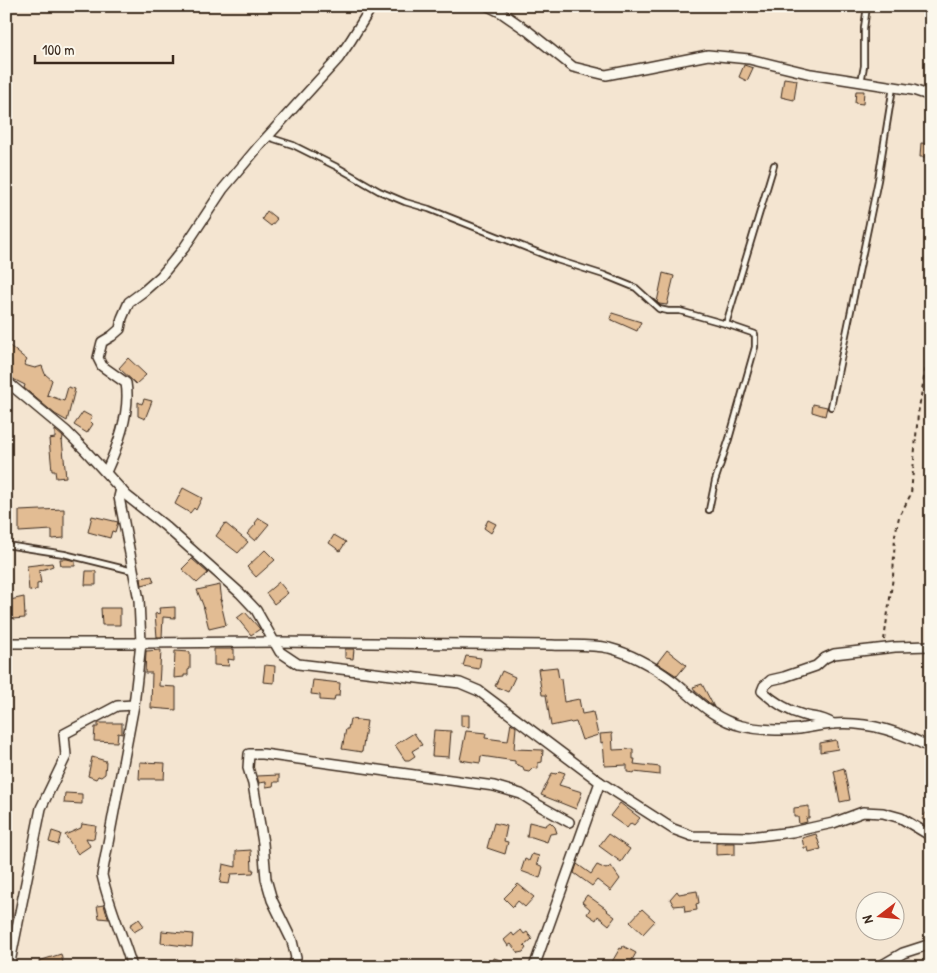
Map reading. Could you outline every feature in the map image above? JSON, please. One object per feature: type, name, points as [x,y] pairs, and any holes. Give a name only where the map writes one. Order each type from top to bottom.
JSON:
[{"type":"street","points":[[106,472],[114,456],[126,414],[127,393],[126,384],[102,366],[98,358],[102,342],[120,329],[122,318],[129,302],[161,276],[184,248],[224,189],[338,59],[372,6]]},
{"type":"street","points":[[488,6],[528,31],[573,67],[606,75],[708,55],[749,59],[811,74],[913,90],[931,96]]},
{"type":"street","points":[[6,381],[66,432],[127,496],[164,525],[240,593],[256,610],[280,652],[298,664],[460,683],[479,691],[600,782],[673,829],[692,836],[749,837],[792,832],[833,823],[863,812],[883,813],[902,818],[931,836]]},
{"type":"street","points":[[121,489],[119,497],[139,600],[140,643],[134,705],[102,875],[106,896],[132,967]]},
{"type":"street","points":[[6,643],[275,642],[552,645],[609,648],[633,657],[653,668],[718,718],[741,726],[796,730],[833,724],[872,726],[916,740],[931,748]]},
{"type":"street","points":[[833,724],[824,718],[802,715],[774,702],[762,691],[764,686],[771,680],[784,678],[816,666],[825,658],[834,654],[884,648],[931,646]]},
{"type":"street","points":[[9,967],[41,808],[66,756],[64,734],[117,706],[134,705]]},
{"type":"street","points":[[293,967],[296,958],[292,941],[272,900],[266,879],[261,833],[253,784],[248,768],[249,754],[263,754],[494,786],[521,794],[570,822]]},
{"type":"street","points":[[534,967],[600,782]]},
{"type":"street","points":[[880,967],[903,954],[931,944]]},
{"type":"lane","points":[[861,82],[864,66],[864,28],[867,6]]},
{"type":"lane","points":[[831,407],[878,180],[893,87]]},
{"type":"lane","points":[[268,137],[292,145],[405,202],[429,209],[557,260],[604,275],[636,288],[659,309],[680,311],[755,334],[756,346],[715,481],[709,510]]},
{"type":"lane","points":[[726,324],[774,165]]},
{"type":"lane","points":[[6,545],[64,554],[133,570]]},
{"type":"path","points":[[884,648],[893,577],[895,535],[899,517],[911,494],[918,414],[931,336]]},
{"type":"building","points":[[744,65],[753,68],[747,81],[739,77]]},
{"type":"building","points":[[784,78],[797,80],[794,100],[781,97]]},
{"type":"building","points":[[856,91],[864,91],[863,104],[855,103]]},
{"type":"building","points":[[921,143],[931,144],[931,157],[920,157]]},
{"type":"building","points":[[267,211],[277,219],[271,226],[262,219]]},
{"type":"building","points":[[663,273],[674,276],[667,305],[657,302]]},
{"type":"building","points":[[612,313],[641,322],[637,331],[610,319]]},
{"type":"building","points":[[6,343],[27,360],[24,365],[35,368],[42,366],[45,374],[52,380],[47,395],[64,401],[68,387],[75,389],[67,421],[55,414],[24,388],[25,385],[11,377],[12,374],[6,369]]},
{"type":"building","points":[[128,358],[146,375],[136,384],[119,368]]},
{"type":"building","points":[[144,399],[152,401],[145,419],[138,416],[138,402],[142,404]]},
{"type":"building","points":[[813,404],[827,407],[825,416],[812,412]]},
{"type":"building","points":[[83,412],[92,417],[90,421],[93,424],[87,433],[74,425]]},
{"type":"building","points":[[55,430],[63,437],[66,477],[56,478],[55,471],[52,471],[49,439],[55,438]]},
{"type":"building","points":[[183,488],[202,498],[196,510],[194,508],[190,513],[175,504]]},
{"type":"building","points":[[64,509],[64,538],[52,539],[52,530],[19,532],[19,511]]},
{"type":"building","points":[[92,516],[118,522],[115,532],[112,531],[110,538],[88,532]]},
{"type":"building","points":[[259,518],[269,524],[255,541],[247,534]]},
{"type":"building","points":[[488,520],[496,524],[491,533],[484,528]]},
{"type":"building","points":[[225,523],[248,542],[238,553],[216,536]]},
{"type":"building","points":[[334,535],[346,542],[340,551],[329,543]]},
{"type":"building","points":[[265,550],[275,560],[256,577],[247,567]]},
{"type":"building","points":[[60,559],[75,561],[75,566],[61,566]]},
{"type":"building","points":[[192,559],[208,573],[197,583],[182,569]]},
{"type":"building","points":[[52,563],[53,566],[39,571],[41,583],[37,584],[37,590],[29,591],[27,566]]},
{"type":"building","points":[[86,571],[96,571],[96,585],[85,585]]},
{"type":"building","points":[[152,576],[154,582],[142,585],[141,578]]},
{"type":"building","points":[[279,582],[288,593],[274,604],[266,593]]},
{"type":"building","points":[[220,585],[222,602],[220,599],[226,625],[209,629],[197,590]]},
{"type":"building","points":[[24,597],[25,618],[12,619],[10,600]]},
{"type":"building","points":[[175,607],[175,618],[163,617],[162,637],[157,637],[155,614],[160,613],[159,608]]},
{"type":"building","points":[[101,608],[120,608],[120,625],[102,625]]},
{"type":"building","points":[[245,612],[260,629],[251,635],[237,618]]},
{"type":"building","points":[[214,649],[234,649],[234,660],[228,659],[229,666],[214,665]]},
{"type":"building","points":[[345,649],[354,649],[353,659],[345,658]]},
{"type":"building","points":[[161,650],[159,686],[176,687],[176,710],[151,708],[152,673],[145,673],[146,651]]},
{"type":"building","points":[[667,650],[686,665],[677,676],[657,663]]},
{"type":"building","points":[[175,651],[190,652],[190,669],[188,670],[188,675],[184,675],[184,677],[174,678]]},
{"type":"building","points":[[466,656],[481,658],[479,669],[463,666]]},
{"type":"building","points":[[265,665],[275,666],[274,683],[263,682]]},
{"type":"building","points":[[557,667],[559,679],[561,679],[564,702],[579,699],[582,714],[593,712],[598,735],[582,740],[576,722],[551,726],[546,695],[542,695],[538,669]]},
{"type":"building","points":[[502,671],[515,677],[508,692],[495,686]]},
{"type":"building","points":[[313,680],[340,683],[339,696],[335,696],[334,701],[320,700],[320,695],[311,694]]},
{"type":"building","points":[[702,684],[714,707],[695,691],[693,687]]},
{"type":"building","points":[[461,715],[469,715],[469,727],[461,726]]},
{"type":"building","points":[[350,719],[367,721],[362,752],[342,749]]},
{"type":"building","points":[[98,723],[122,723],[122,734],[118,733],[117,742],[94,741],[95,727],[98,727]]},
{"type":"building","points":[[511,723],[516,727],[514,749],[543,750],[542,762],[538,763],[538,769],[533,768],[529,772],[524,771],[523,767],[515,764],[515,761],[481,756],[480,763],[460,760],[466,731],[486,733],[485,738],[508,741]]},
{"type":"building","points":[[434,730],[451,731],[449,757],[432,756]]},
{"type":"building","points":[[414,733],[422,745],[412,751],[415,756],[405,760],[395,745]]},
{"type":"building","points":[[612,733],[613,750],[633,749],[634,764],[660,767],[660,775],[627,772],[627,765],[605,766],[603,742],[601,743],[600,734]]},
{"type":"building","points":[[836,740],[838,749],[820,752],[820,743]]},
{"type":"building","points":[[92,757],[106,761],[105,774],[101,777],[98,776],[96,779],[88,776]]},
{"type":"building","points":[[140,762],[165,763],[164,779],[139,779]]},
{"type":"building","points":[[844,768],[850,800],[840,802],[834,771]]},
{"type":"building","points":[[559,771],[565,773],[559,785],[582,792],[576,809],[541,795],[552,773],[556,774]]},
{"type":"building","points":[[279,775],[279,782],[274,782],[273,786],[266,787],[266,782],[259,783],[257,776]]},
{"type":"building","points":[[65,793],[82,794],[82,804],[64,803]]},
{"type":"building","points":[[620,803],[640,818],[634,825],[631,823],[627,828],[610,816]]},
{"type":"building","points":[[931,805],[931,824],[922,819]]},
{"type":"building","points":[[809,806],[807,822],[799,824],[798,817],[794,817],[794,808]]},
{"type":"building","points":[[529,822],[545,826],[550,822],[555,827],[557,833],[550,834],[547,842],[527,837]]},
{"type":"building","points":[[494,823],[507,826],[504,841],[508,842],[505,854],[487,848]]},
{"type":"building","points":[[82,824],[96,826],[94,839],[86,838],[90,846],[78,854],[65,835],[81,828]]},
{"type":"building","points":[[52,831],[61,834],[58,845],[49,842]]},
{"type":"building","points":[[608,834],[630,849],[621,862],[599,846]]},
{"type":"building","points":[[816,834],[821,849],[809,852],[808,848],[804,848],[802,838]]},
{"type":"building","points":[[716,843],[735,843],[735,854],[716,855]]},
{"type":"building","points":[[251,850],[253,873],[231,874],[229,884],[220,883],[223,864],[236,867],[236,851]]},
{"type":"building","points":[[532,854],[539,856],[537,864],[543,867],[540,878],[521,871],[525,859],[529,861]]},
{"type":"building","points":[[577,864],[591,874],[597,865],[606,869],[611,866],[620,879],[611,891],[597,880],[592,886],[574,873]]},
{"type":"building","points":[[518,884],[534,897],[525,907],[518,901],[513,907],[504,898]]},
{"type":"building","points":[[677,891],[679,894],[697,891],[699,903],[696,904],[697,910],[685,912],[684,905],[674,906],[670,899]]},
{"type":"building","points":[[587,895],[615,917],[609,925],[598,916],[596,920],[587,914],[590,909],[582,902]]},
{"type":"building","points":[[104,905],[109,919],[99,918],[97,906]]},
{"type":"building","points":[[642,909],[655,921],[643,934],[630,922]]},
{"type":"building","points":[[139,919],[144,926],[134,932],[130,925]]},
{"type":"building","points":[[521,930],[524,934],[527,932],[532,939],[524,946],[526,948],[523,952],[518,953],[511,944],[508,946],[504,940],[512,933],[514,936]]},
{"type":"building","points":[[162,931],[193,934],[192,947],[161,943]]},
{"type":"building","points":[[623,946],[636,953],[628,967],[609,967],[620,948],[622,949]]},
{"type":"building","points":[[61,954],[64,967],[40,967],[39,961]]},
{"type":"building","points":[[233,958],[250,960],[250,967],[233,967]]},
{"type":"building","points":[[494,958],[516,965],[515,967],[492,967]]}]
